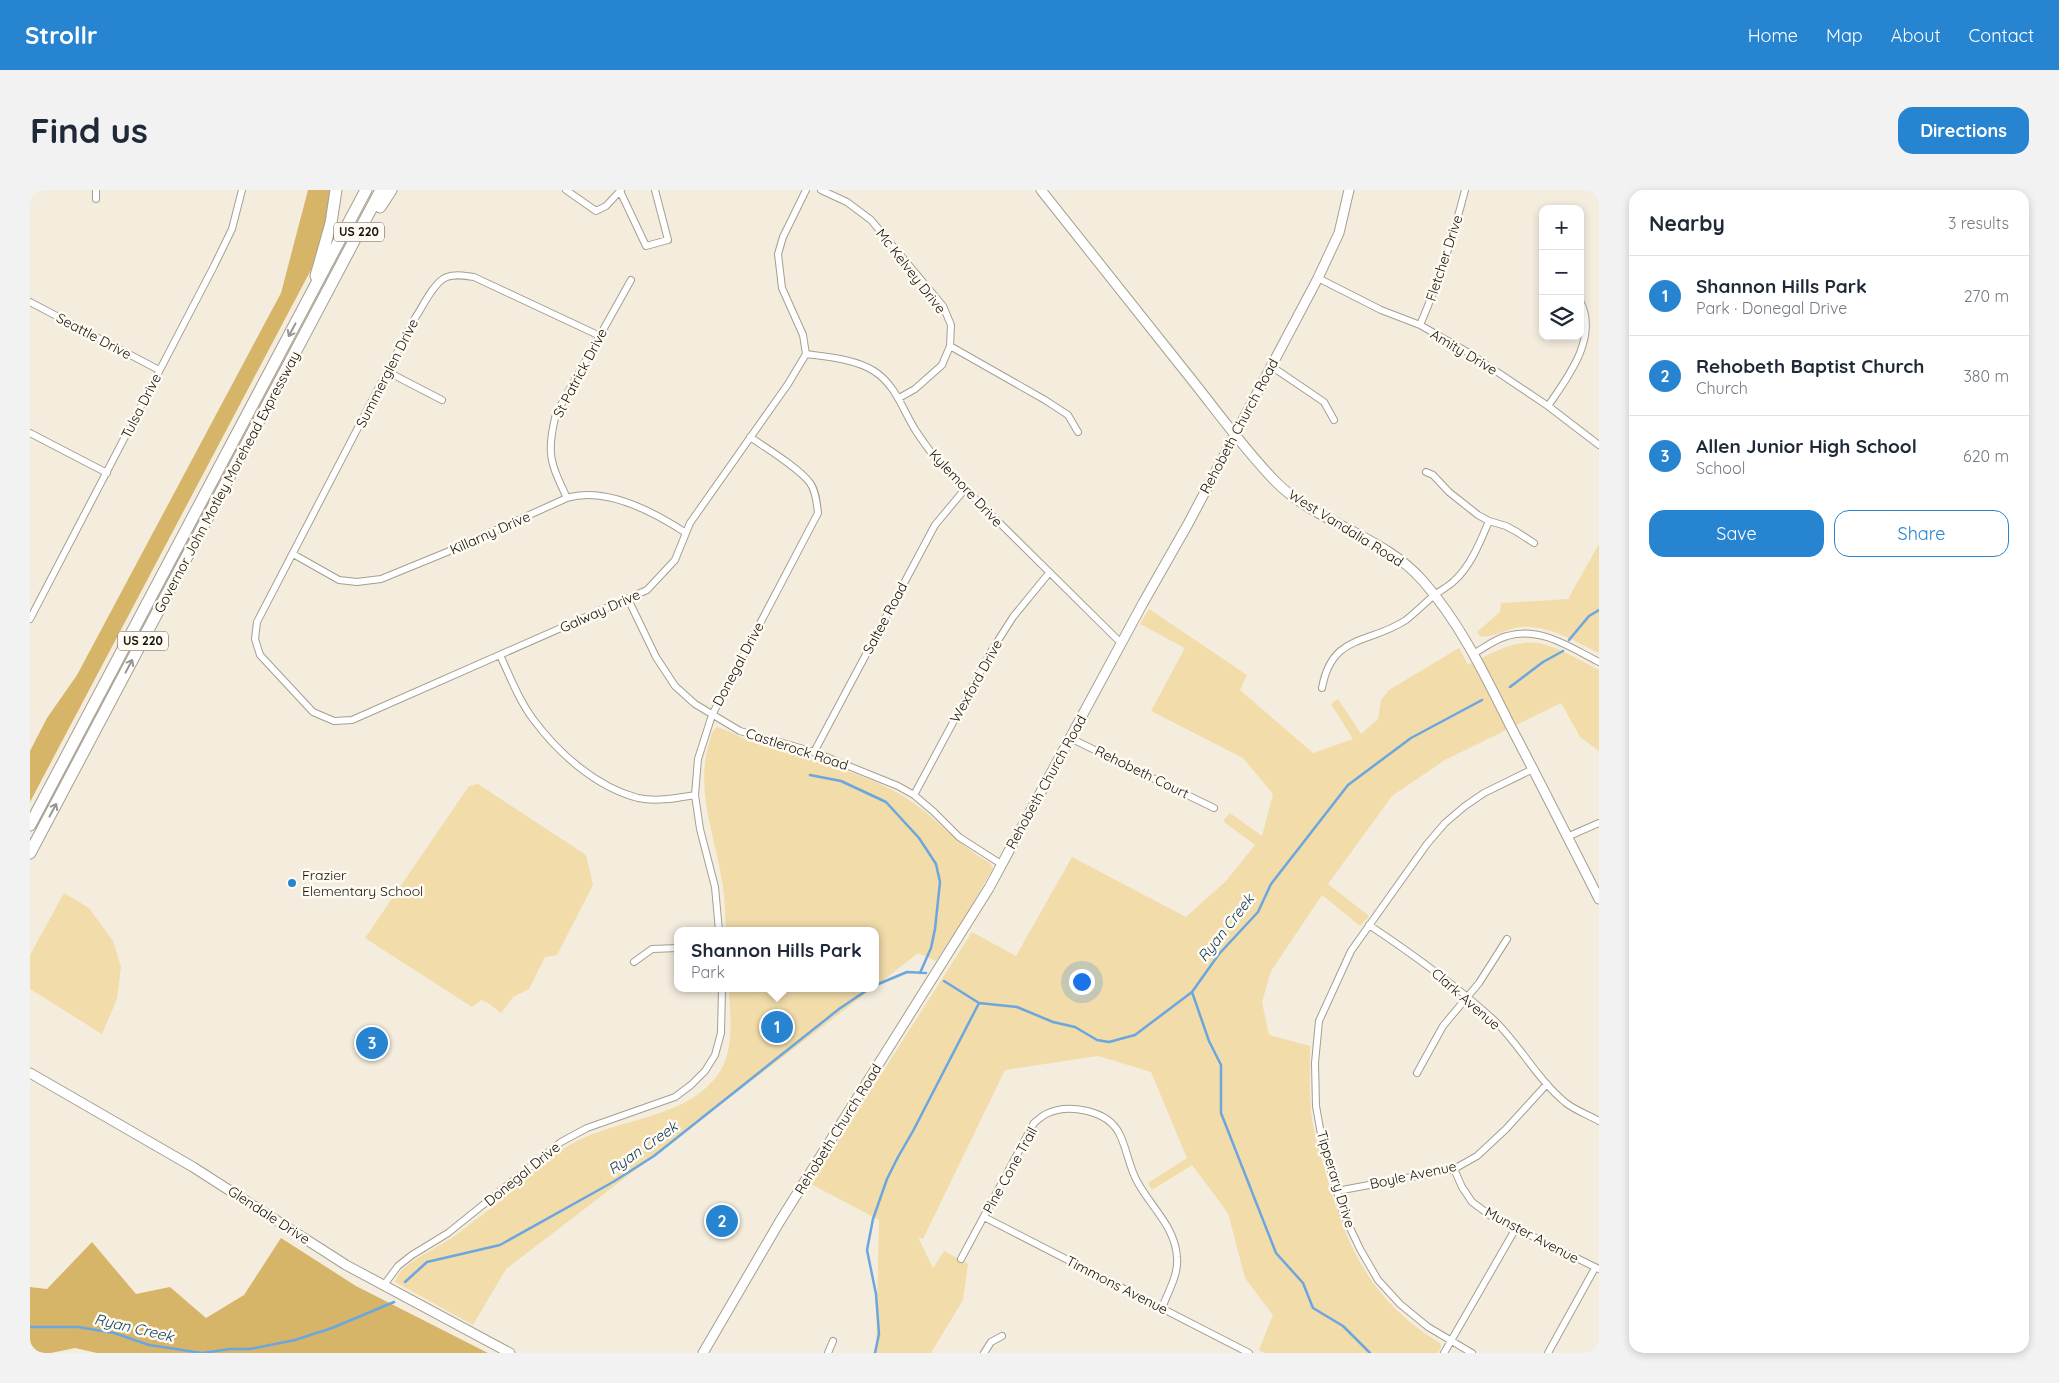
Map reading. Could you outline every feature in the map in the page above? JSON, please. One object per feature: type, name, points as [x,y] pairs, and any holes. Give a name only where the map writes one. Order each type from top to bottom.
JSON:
[{"type":"highway","points":[[315,286],[317,268],[331,222],[336,190]]},
{"type":"highway","name":"Governor John Motley Morehead Expressway","points":[[30,825],[366,190]]},
{"type":"highway","name":"Governor John Motley Morehead Expressway","points":[[30,853],[381,190]]},
{"type":"highway","points":[[337,274],[364,236],[391,190]]},
{"type":"street","points":[[96,190],[96,199]]},
{"type":"street","name":"Tulsa Drive","points":[[30,619],[232,229],[242,190]]},
{"type":"street","points":[[566,190],[596,211],[606,206],[620,191],[646,246],[668,240],[655,190]]},
{"type":"street","points":[[806,190],[783,236],[778,254],[782,288],[803,335],[806,354]]},
{"type":"street","name":"Mc Kelvey Drive","points":[[821,190],[847,202],[865,216],[892,243],[943,306],[950,324],[950,346]]},
{"type":"street","name":"West Vandalia Road","points":[[1041,190],[1234,434],[1276,482],[1302,502],[1373,543],[1403,563],[1422,579],[1473,654],[1599,900]]},
{"type":"street","name":"Rehobeth Church Road","points":[[703,1353],[780,1221],[989,888],[1121,643],[1188,524],[1318,278],[1339,233],[1349,190]]},
{"type":"street","name":"Fletcher Drive","points":[[1420,326],[1435,290],[1452,240],[1465,190]]},
{"type":"street","name":"Summerglen Drive","points":[[258,622],[415,318],[443,278],[457,275],[474,277],[600,336]]},
{"type":"street","name":"Amity Drive","points":[[1318,278],[1381,310],[1420,326],[1469,353],[1548,406],[1599,445]]},
{"type":"street","name":"St Patrick Drive","points":[[567,498],[552,466],[550,451],[550,436],[556,414],[631,280]]},
{"type":"street","name":"Seattle Drive","points":[[30,302],[159,370]]},
{"type":"street","points":[[1548,406],[1574,368],[1586,339],[1588,318],[1584,309]]},
{"type":"street","points":[[898,398],[915,389],[934,373],[942,364],[950,346],[1068,415],[1078,432]]},
{"type":"street","name":"Kylemore Drive","points":[[806,354],[856,364],[874,371],[889,384],[915,430],[939,463],[1121,643]]},
{"type":"street","name":"Galway Drive","points":[[258,622],[255,639],[260,655],[313,712],[334,720],[352,720],[647,590],[675,560],[690,523],[788,384],[806,354]]},
{"type":"street","points":[[1271,366],[1324,402],[1334,420]]},
{"type":"street","points":[[388,372],[442,400]]},
{"type":"street","points":[[30,433],[107,473]]},
{"type":"street","name":"Donegal Drive","points":[[719,927],[715,887],[700,829],[695,795],[698,758],[712,714],[818,513],[816,498],[810,483],[750,437]]},
{"type":"street","points":[[1426,472],[1433,475],[1449,492],[1489,521],[1511,529],[1534,543]]},
{"type":"street","name":"Saltee Road","points":[[814,752],[935,526],[965,489]]},
{"type":"street","name":"Killarny Drive","points":[[293,554],[339,580],[357,582],[381,579],[580,494],[602,495],[640,508],[686,533]]},
{"type":"street","points":[[1322,688],[1325,671],[1332,659],[1350,643],[1382,633],[1407,619],[1434,595],[1455,581],[1479,545],[1489,521]]},
{"type":"street","name":"Wexford Drive","points":[[914,795],[992,650],[1013,617],[1049,573]]},
{"type":"street","name":"Castlerock Road","points":[[628,599],[656,657],[675,686],[695,704],[740,731],[814,752],[883,779],[914,795],[959,837],[1001,864]]},
{"type":"street","points":[[1473,654],[1507,636],[1523,633],[1554,639],[1599,662]]},
{"type":"street","points":[[500,655],[514,688],[533,718],[555,746],[589,774],[620,792],[640,798],[660,800],[695,795]]},
{"type":"street","name":"Rehobeth Court","points":[[1070,738],[1214,808]]},
{"type":"street","name":"Tipperary Drive","points":[[1472,1353],[1428,1327],[1400,1304],[1378,1280],[1343,1213],[1322,1140],[1316,1106],[1315,1063],[1320,1021],[1350,951],[1427,844],[1445,823],[1484,793],[1533,769]]},
{"type":"street","points":[[1567,836],[1599,823]]},
{"type":"street","name":"Clark Avenue","points":[[1369,926],[1442,976],[1467,997],[1498,1024],[1547,1084],[1567,1104],[1599,1121]]},
{"type":"street","points":[[1417,1073],[1443,1026],[1492,965],[1507,939]]},
{"type":"street","points":[[634,962],[652,949],[674,948]]},
{"type":"street","name":"Donegal Drive","points":[[384,1285],[398,1266],[448,1233],[561,1142],[587,1128],[675,1097],[692,1085],[715,1056],[721,1033],[722,992]]},
{"type":"street","name":"Glendale Drive","points":[[30,1073],[193,1167],[318,1248],[510,1353]]},
{"type":"street","name":"Boyle Avenue","points":[[1337,1191],[1454,1169],[1477,1156],[1506,1129],[1547,1084]]},
{"type":"street","name":"Pine Cone Trail","points":[[961,1259],[1034,1123],[1046,1114],[1064,1109],[1091,1112],[1106,1119],[1118,1131],[1137,1182],[1166,1222],[1173,1240],[1178,1257],[1175,1275],[1162,1308]]},
{"type":"street","name":"Munster Avenue","points":[[1454,1169],[1462,1187],[1472,1202],[1492,1216],[1597,1268]]},
{"type":"street","name":"Timmons Avenue","points":[[984,1217],[1250,1353]]},
{"type":"street","points":[[1444,1353],[1516,1228]]},
{"type":"street","points":[[1548,1353],[1597,1268]]},
{"type":"street","points":[[984,1353],[991,1342],[1002,1336]]},
{"type":"street","points":[[828,1353],[833,1341]]},
{"type":"shaded area","points":[[308,190],[330,190],[324,229],[313,266],[30,802],[30,751],[47,718],[77,675],[281,293]]},
{"type":"shaded area","points":[[1599,544],[1599,653],[1552,631],[1532,627],[1511,629],[1484,637],[1480,636],[1477,632],[1500,612],[1501,603],[1568,599]]},
{"type":"shaded area","points":[[1149,609],[1247,675],[1240,690],[1313,753],[1353,739],[1331,704],[1338,699],[1361,734],[1378,719],[1381,700],[1389,690],[1459,648],[1468,665],[1489,654],[1521,643],[1547,645],[1599,670],[1599,751],[1580,737],[1561,703],[1445,760],[1392,796],[1328,884],[1369,916],[1360,926],[1322,895],[1271,971],[1262,1002],[1269,1035],[1310,1046],[1310,1095],[1314,1129],[1336,1207],[1355,1253],[1381,1293],[1398,1311],[1417,1328],[1440,1343],[1441,1347],[1438,1353],[1265,1353],[1259,1350],[1273,1315],[1245,1278],[1228,1213],[1192,1165],[1152,1190],[1148,1183],[1187,1158],[1151,1072],[1098,1056],[1005,1070],[923,1239],[918,1237],[933,1268],[944,1251],[968,1264],[963,1300],[931,1353],[876,1353],[879,1220],[811,1184],[972,932],[1016,956],[1072,857],[1186,917],[1226,881],[1255,845],[1223,821],[1230,813],[1262,836],[1273,794],[1243,758],[1151,711],[1185,648],[1140,624]]},
{"type":"shaded area","points":[[717,727],[774,749],[845,770],[896,792],[921,808],[966,847],[990,863],[993,868],[960,926],[936,961],[918,953],[879,984],[879,927],[726,927],[723,887],[705,798],[704,781],[708,747]]},
{"type":"shaded area","points":[[478,784],[586,855],[593,885],[557,955],[545,957],[529,989],[513,997],[501,1013],[481,1000],[472,1007],[365,938],[469,786]]},
{"type":"shaded area","points":[[64,893],[89,908],[113,941],[121,967],[117,999],[102,1034],[30,989],[30,955]]},
{"type":"shaded area","points":[[729,992],[868,992],[506,1269],[473,1325],[395,1282],[400,1272],[409,1264],[457,1234],[567,1146],[595,1133],[672,1108],[706,1088],[724,1064],[729,1043]]},
{"type":"shaded area","points":[[281,1238],[356,1286],[488,1353],[97,1353],[75,1348],[51,1353],[30,1353],[30,1287],[47,1289],[92,1242],[136,1294],[170,1287],[206,1318],[244,1295]]},
{"type":"waterway","name":"Ryan Creek","points":[[1569,640],[1589,616],[1599,610]]},
{"type":"waterway","name":"Ryan Creek","points":[[1510,687],[1543,662],[1563,651]]},
{"type":"waterway","name":"Ryan Creek","points":[[944,981],[979,1003],[1017,1007],[1053,1022],[1075,1027],[1097,1040],[1109,1042],[1135,1035],[1192,992],[1219,954],[1258,912],[1271,884],[1348,785],[1411,738],[1482,700]]},
{"type":"waterway","points":[[810,775],[841,781],[886,802],[919,838],[936,864],[940,882],[935,929],[931,948],[920,973]]},
{"type":"waterway","name":"Ryan Creek","points":[[879,984],[907,972],[926,973]]},
{"type":"waterway","name":"Ryan Creek","points":[[405,1282],[427,1262],[500,1245],[613,1182],[654,1156],[839,1009],[864,992]]},
{"type":"waterway","points":[[1192,992],[1209,1041],[1221,1065],[1221,1113],[1276,1253],[1303,1283],[1313,1308],[1343,1326],[1370,1353]]},
{"type":"waterway","points":[[875,1353],[879,1334],[876,1294],[867,1250],[873,1219],[887,1179],[979,1003]]},
{"type":"waterway","name":"Ryan Creek","points":[[203,1353],[230,1349],[250,1349],[295,1340],[332,1328],[394,1302]]},
{"type":"waterway","name":"Ryan Creek","points":[[30,1327],[78,1327],[114,1333],[149,1345],[202,1353]]},
{"type":"place","name":"Frazier Elementary School","points":[[292,883]]},
{"type":"place","name":"Shannon Hills Park","points":[[777,1027]]},
{"type":"place","name":"Allen Junior High School","points":[[372,1043]]},
{"type":"place","name":"Rehobeth Baptist Church","points":[[722,1221]]}]
